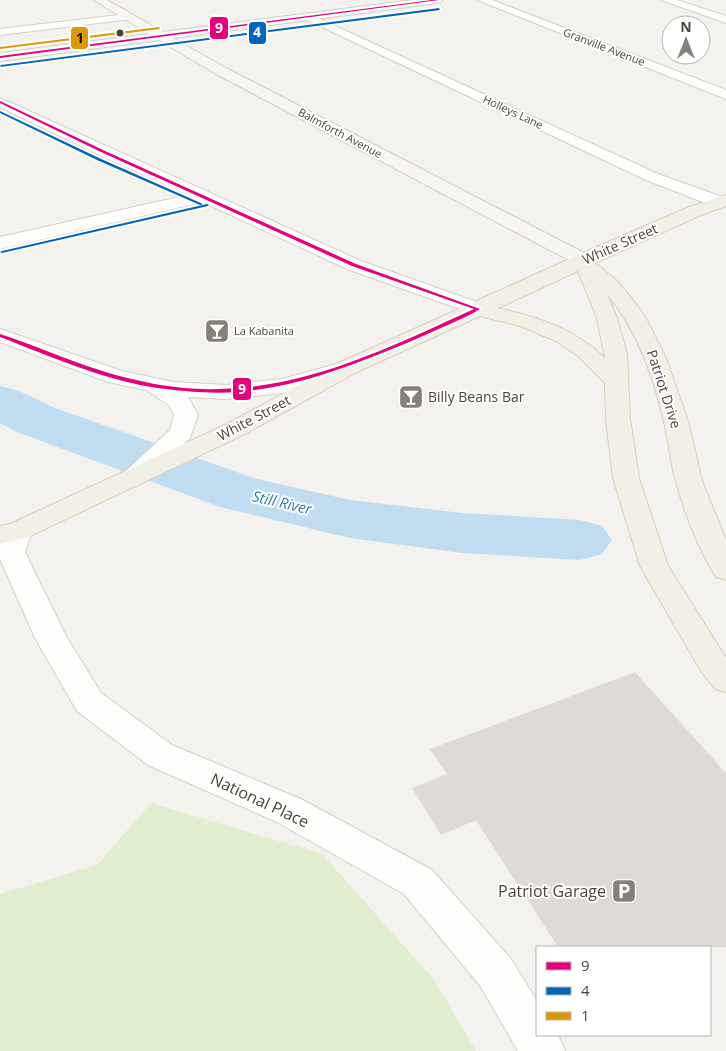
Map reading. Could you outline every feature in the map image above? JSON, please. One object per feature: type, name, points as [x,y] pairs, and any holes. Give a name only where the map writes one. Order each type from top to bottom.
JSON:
[{"type":"main road","name":"White Street","points":[[9,533],[122,483],[210,441],[349,367],[695,210],[723,201]]},
{"type":"main road","points":[[583,260],[607,318],[616,354],[618,419],[626,478],[654,566],[712,663],[726,680]]},
{"type":"main road","name":"Patriot Drive","points":[[583,260],[610,283],[636,318],[655,356],[676,422],[689,480],[721,562],[726,570]]},
{"type":"main road","points":[[478,309],[536,325],[572,341],[596,360],[617,382]]},
{"type":"street","name":"Balmforth Avenue","points":[[100,0],[160,36],[444,190],[583,260]]},
{"type":"street","points":[[0,57],[160,36],[311,11],[330,14],[438,0]]},
{"type":"street","name":"Granville Avenue","points":[[482,0],[726,95]]},
{"type":"street","points":[[666,0],[726,20]]},
{"type":"street","name":"Holleys Lane","points":[[311,11],[652,177],[723,201]]},
{"type":"street","points":[[0,32],[128,17]]},
{"type":"street","points":[[0,102],[102,151],[354,264],[478,309]]},
{"type":"street","points":[[0,243],[205,196]]},
{"type":"street","points":[[0,335],[116,377],[173,389],[225,392],[283,386],[349,367]]},
{"type":"street","points":[[122,483],[181,433],[186,415],[179,401],[152,385]]},
{"type":"street","name":"National Place","points":[[9,533],[12,552],[51,638],[89,702],[160,755],[290,811],[418,882],[496,973],[543,1051]]},
{"type":"green space","points":[[151,803],[322,854],[435,981],[476,1051],[0,1051],[0,894],[97,865]]},
{"type":"building","name":"Patriot Garage","points":[[635,672],[726,773],[726,947],[557,946],[476,820],[441,835],[412,788],[447,774],[430,749]]},
{"type":"waterway","name":"Still River","points":[[0,402],[36,420],[241,494],[350,519],[462,533],[580,540]]},
{"type":"transit line","name":"9","points":[[0,57],[438,0]]},
{"type":"transit line","name":"4","points":[[1,66],[439,9]]},
{"type":"transit line","name":"1","points":[[0,48],[159,28]]},
{"type":"transit line","name":"9","points":[[0,102],[102,151],[354,265],[478,309]]},
{"type":"transit line","name":"4","points":[[0,112],[98,159],[201,204]]},
{"type":"transit line","name":"4","points":[[2,252],[207,205]]},
{"type":"transit line","name":"9","points":[[0,335],[74,363],[132,381],[195,391],[238,390],[279,384],[320,374],[399,344],[478,309]]},
{"type":"place","name":"La Kabanita","points":[[217,331]]},
{"type":"place","name":"Billy Beans Bar","points":[[411,397]]},
{"type":"place","name":"Patriot Garage","points":[[624,891]]}]
